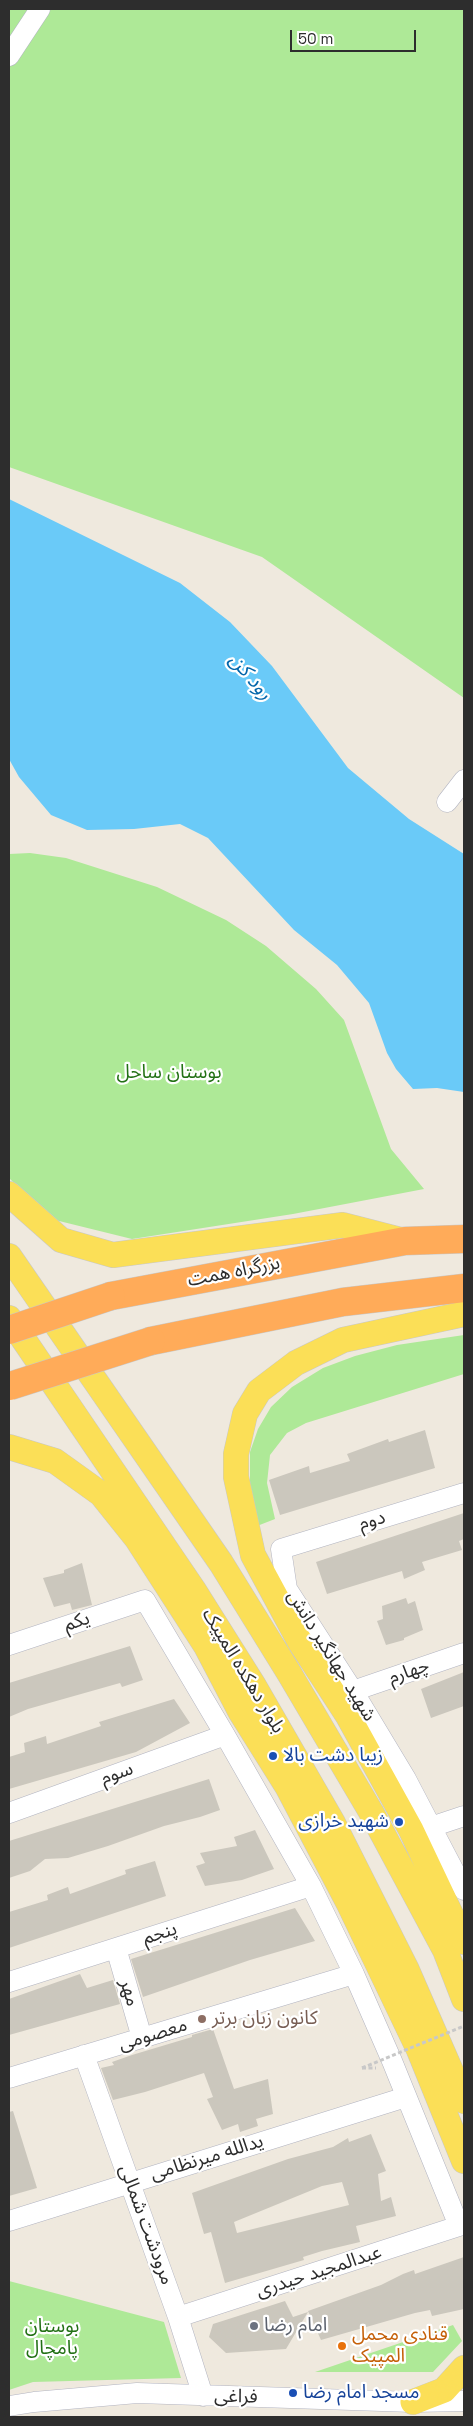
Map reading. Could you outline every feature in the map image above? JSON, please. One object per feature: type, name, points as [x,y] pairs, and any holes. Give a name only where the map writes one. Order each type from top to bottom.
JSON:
[{"type":"highway","name":"بزرگراه همت","points":[[9,1330],[111,1296],[405,1240],[464,1239]]},
{"type":"highway","points":[[9,1386],[150,1342],[343,1302],[464,1288]]},
{"type":"main road","points":[[9,1194],[61,1240],[113,1254],[342,1225],[405,1240]]},
{"type":"main road","name":"بلوار دهکده المپیک","points":[[9,1256],[221,1563],[289,1673],[371,1812],[444,1950],[464,1999]]},
{"type":"main road","points":[[464,1314],[344,1340],[296,1363],[259,1391],[245,1414],[236,1454],[236,1477],[253,1555],[295,1634],[348,1716],[411,1830],[464,1942]]},
{"type":"main road","name":"بلوار دهکده المپیک","points":[[9,1318],[193,1589],[254,1686],[333,1823],[406,1968],[464,2101]]},
{"type":"main road","points":[[9,1447],[55,1461],[101,1494],[137,1540],[206,1646],[240,1711],[287,1786],[349,1904],[419,2050],[464,2161]]},
{"type":"main road","points":[[413,2402],[444,2390],[464,2368]]},
{"type":"street","points":[[9,56],[40,9]]},
{"type":"street","points":[[447,802],[464,780]]},
{"type":"street","name":"دوم","points":[[281,1549],[464,1493]]},
{"type":"street","name":"شهید جهانگیر دانش","points":[[281,1549],[288,1589],[406,1779],[464,1890]]},
{"type":"street","name":"یکم","points":[[9,1645],[145,1600],[226,1735]]},
{"type":"street","name":"چهارم","points":[[353,1691],[464,1653]]},
{"type":"street","points":[[226,1735],[311,1886],[354,1974],[406,2097]]},
{"type":"street","name":"سوم","points":[[9,1813],[226,1735]]},
{"type":"street","points":[[431,1827],[464,1816]]},
{"type":"street","name":"پنجم","points":[[9,1982],[311,1886]]},
{"type":"street","name":"مهر","points":[[116,1948],[142,2038]]},
{"type":"street","name":"معصومی","points":[[9,2078],[354,1974]]},
{"type":"street","name":"مرودشت شمالی","points":[[84,2055],[178,2317],[203,2396]]},
{"type":"street","name":"یدالله میرنظامی","points":[[9,2221],[406,2097]]},
{"type":"street","name":"عبدالمجید حیدری","points":[[178,2317],[459,2226],[406,2097]]},
{"type":"street","name":"فراغی","points":[[9,2406],[137,2393],[203,2396],[300,2408],[464,2401]]},
{"type":"path","points":[[362,2068],[464,2026]]},
{"type":"green space","points":[[9,9],[464,9],[464,698],[262,557],[9,467]]},
{"type":"green space","name":"بوستان ساحل","points":[[30,853],[66,858],[157,887],[226,920],[266,946],[316,989],[344,1020],[391,1149],[424,1189],[293,1214],[132,1239],[51,1219],[9,1178],[9,854]]},
{"type":"green space","points":[[464,1335],[464,1374],[306,1423],[287,1433],[270,1455],[267,1483],[275,1519],[257,1526],[250,1488],[250,1452],[258,1429],[271,1407],[292,1387],[323,1368],[355,1356],[397,1345]]},
{"type":"green space","name":"بوستان پامچال","points":[[9,2281],[164,2322],[181,2378],[33,2382],[9,2390]]},
{"type":"green space","points":[[453,2325],[462,2341],[433,2372],[315,2372]]},
{"type":"water","name":"رود کن","points":[[9,499],[180,583],[230,622],[272,666],[348,768],[409,819],[464,854],[464,1092],[437,1088],[413,1089],[396,1069],[387,1053],[369,1003],[337,965],[294,930],[208,838],[180,824],[134,829],[87,830],[51,815],[19,777],[9,759]]},
{"type":"building","points":[[425,1430],[435,1468],[280,1515],[269,1480],[309,1466],[310,1473],[350,1461],[347,1454],[388,1439],[389,1442]]},
{"type":"building","points":[[464,1513],[464,1539],[459,1541],[462,1550],[422,1562],[425,1570],[404,1579],[402,1571],[327,1594],[316,1562]]},
{"type":"building","points":[[82,1563],[92,1605],[72,1610],[70,1603],[54,1607],[43,1578],[64,1573],[64,1570]]},
{"type":"building","points":[[406,1598],[408,1604],[415,1601],[423,1630],[404,1638],[404,1640],[386,1645],[377,1621],[383,1619],[382,1606]]},
{"type":"building","points":[[130,1646],[143,1680],[122,1687],[120,1683],[28,1709],[9,1717],[9,1683]]},
{"type":"building","points":[[464,1672],[464,1706],[431,1718],[421,1689]]},
{"type":"building","points":[[174,1699],[190,1723],[136,1752],[9,1789],[9,1757],[25,1752],[24,1743],[46,1736],[47,1744],[101,1726],[99,1722]]},
{"type":"building","points":[[209,1779],[220,1810],[164,1826],[68,1858],[45,1859],[30,1871],[9,1878],[9,1841]]},
{"type":"building","points":[[255,1830],[274,1869],[242,1880],[205,1886],[196,1866],[205,1863],[200,1853],[237,1846],[234,1837]]},
{"type":"building","points":[[155,1861],[166,1896],[9,1948],[9,1912],[48,1900],[47,1895],[68,1887],[70,1894],[126,1874],[125,1870]]},
{"type":"building","points":[[295,1908],[315,1941],[250,1960],[143,1997],[131,1959]]},
{"type":"building","points":[[80,1974],[87,1988],[113,1980],[120,2004],[9,2035],[9,1999]]},
{"type":"building","points":[[213,2029],[234,2089],[268,2079],[273,2114],[256,2119],[258,2126],[240,2132],[238,2124],[222,2130],[207,2099],[213,2097],[204,2073],[113,2100],[101,2068],[114,2065],[112,2062],[132,2055]]},
{"type":"building","points":[[13,2111],[37,2188],[9,2196],[9,2112]]},
{"type":"building","points":[[371,2134],[386,2171],[378,2174],[381,2201],[391,2197],[396,2216],[356,2226],[360,2242],[322,2251],[303,2257],[304,2260],[225,2283],[211,2232],[204,2234],[192,2193],[288,2159],[333,2147],[348,2138],[349,2142]],"holes":[[[342,2182],[349,2205],[237,2233],[234,2222],[322,2186]]]},
{"type":"building","points":[[464,2257],[464,2309],[432,2316],[430,2310],[415,2313],[321,2340],[308,2311],[381,2285],[414,2270],[415,2274]]},
{"type":"building","name":"امام رضا","points":[[285,2301],[293,2317],[308,2312],[286,2349],[226,2353],[209,2337],[213,2324]]},
{"type":"place","name":"زیبا دشت بالا","points":[[273,1756]]},
{"type":"place","name":"شهید خرازی","points":[[399,1822]]},
{"type":"place","name":"کانون زبان برتر","points":[[202,2019]]},
{"type":"place","name":"امام رضا","points":[[254,2326]]},
{"type":"place","name":"قنادی محمل المپیک","points":[[342,2346]]},
{"type":"place","name":"مسجد امام رضا","points":[[293,2393]]}]
